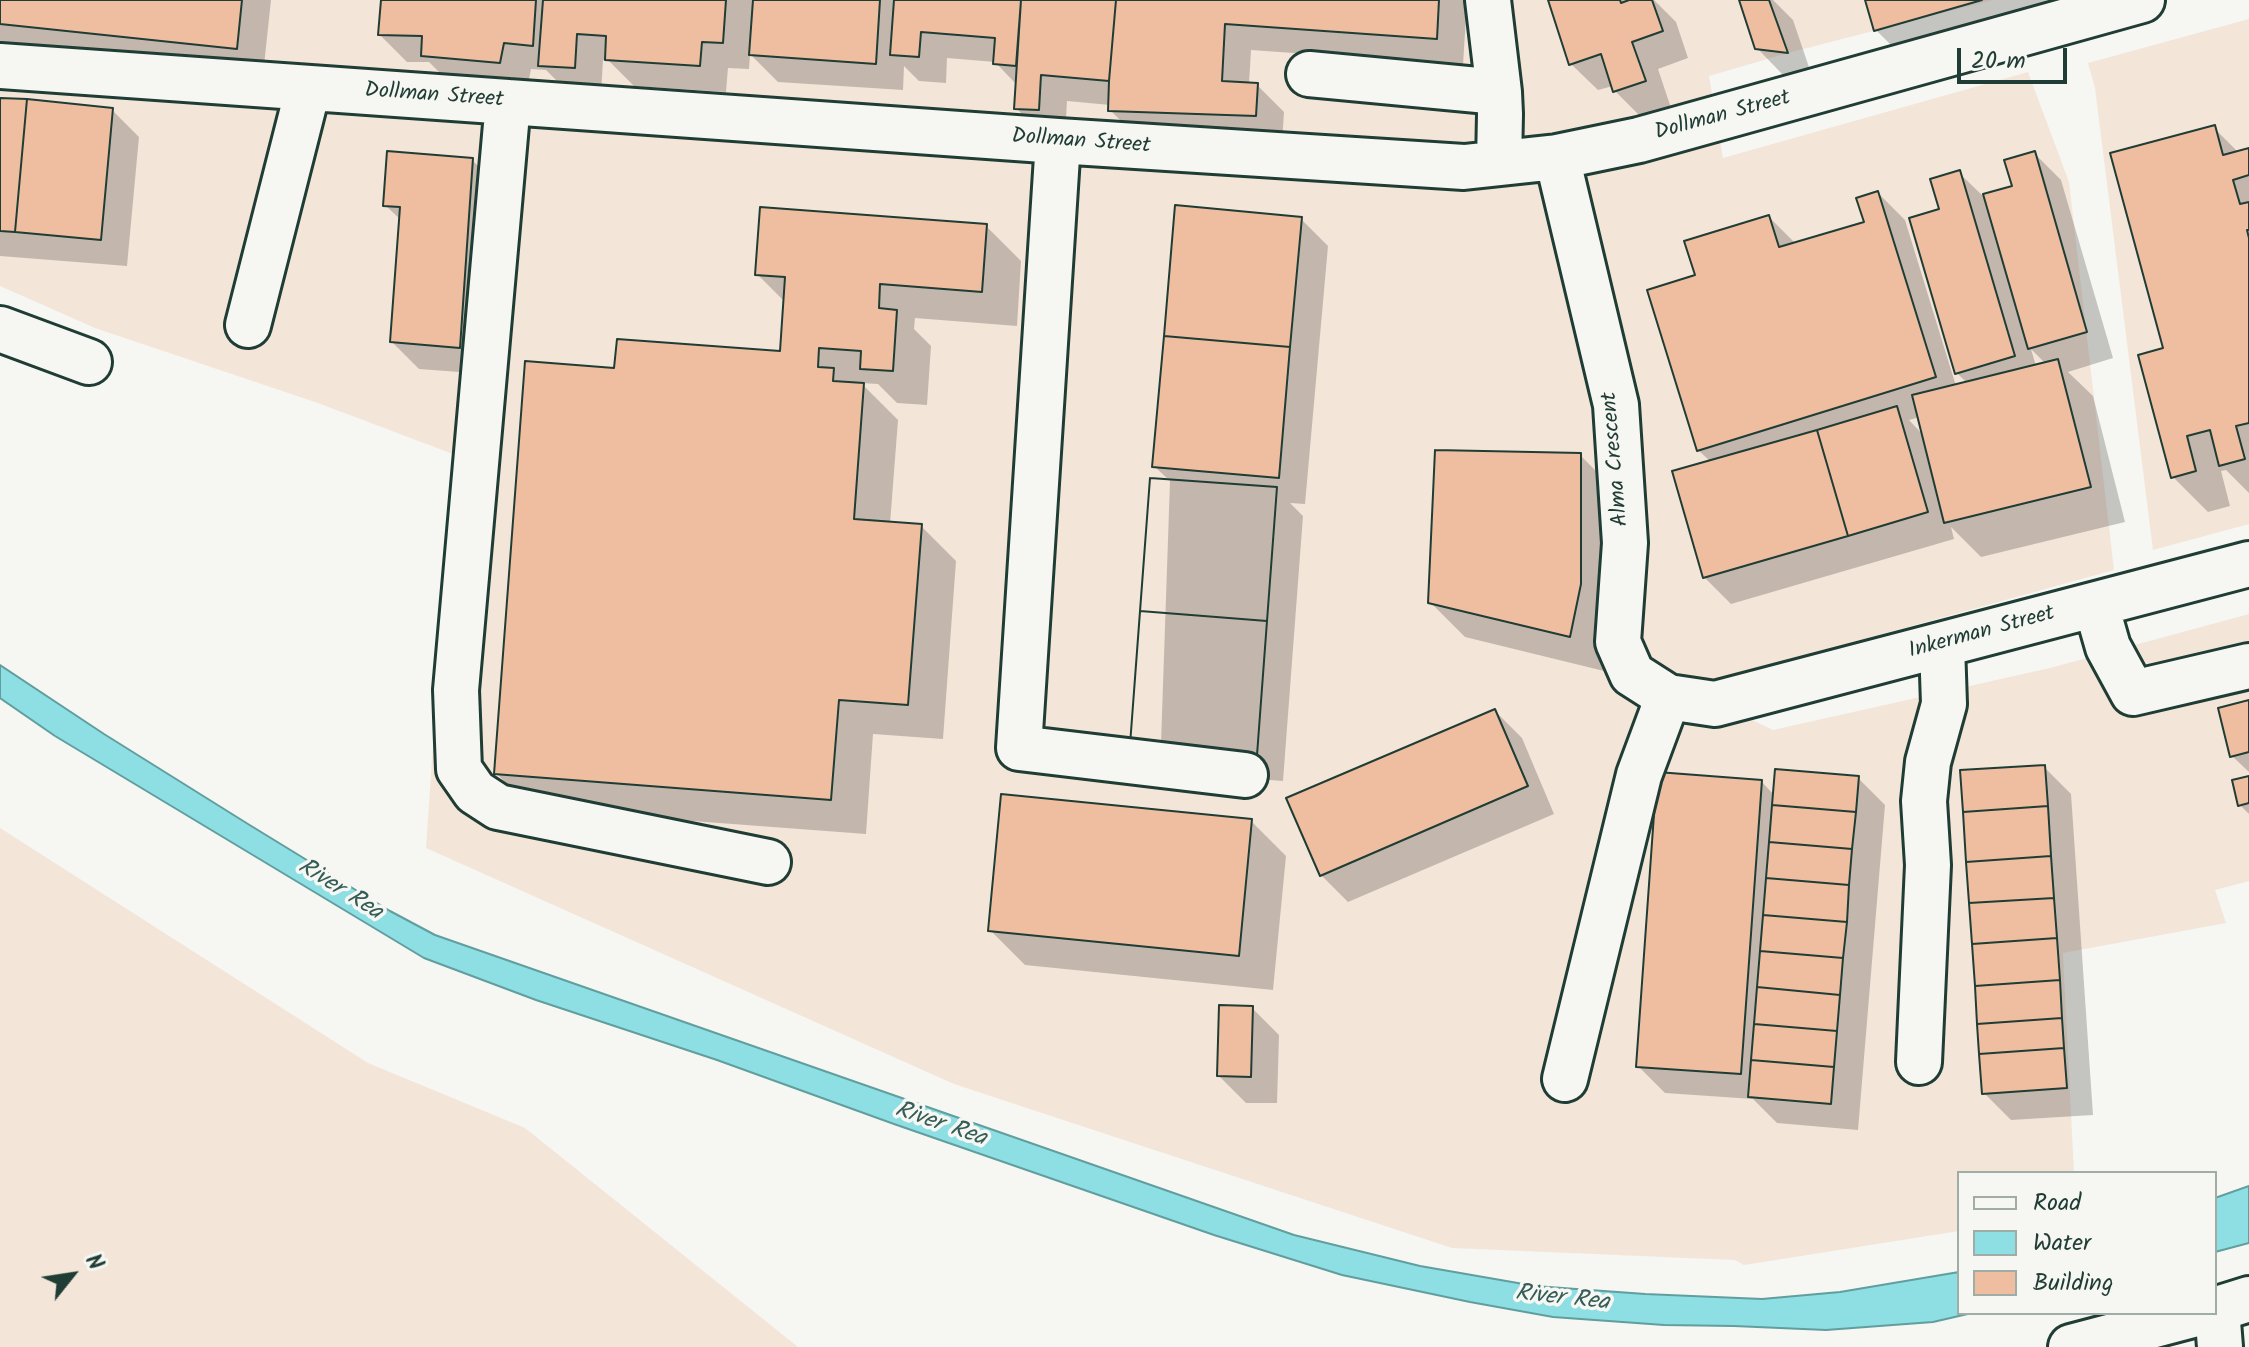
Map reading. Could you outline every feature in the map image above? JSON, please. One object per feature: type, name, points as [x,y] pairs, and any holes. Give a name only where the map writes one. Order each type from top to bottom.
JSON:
[{"type":"street","points":[[1488,0],[1499,92],[1499,163]]},
{"type":"street","name":"Dollman Street","points":[[0,66],[1464,167],[1557,157],[1639,140],[2142,0]]},
{"type":"street","points":[[1309,74],[1499,92]]},
{"type":"street","points":[[248,325],[308,89]]},
{"type":"street","points":[[508,102],[456,690],[459,769],[475,792],[498,807],[768,862]]},
{"type":"street","points":[[1058,141],[1019,748],[1245,775]]},
{"type":"street","name":"Alma Crescent","points":[[1557,157],[1616,405],[1625,543],[1618,642],[1632,674],[1668,697],[1715,704]]},
{"type":"street","points":[[0,329],[89,362]]},
{"type":"street","name":"Inkerman Street","points":[[1715,704],[2249,564]]},
{"type":"street","points":[[2096,605],[2108,647],[2133,693],[2249,666]]},
{"type":"street","points":[[1919,1062],[1928,865],[1924,801],[1928,762],[1944,704],[1942,645]]},
{"type":"street","points":[[1565,1079],[1639,775],[1668,697]]},
{"type":"street","points":[[2088,1345],[2220,1315]]},
{"type":"shaded area","points":[[0,0],[1993,0],[1709,76],[1723,158],[2028,72],[2069,182],[2114,570],[1713,681],[1740,714],[1773,730],[2050,668],[2249,614],[2249,881],[2215,890],[2226,923],[2063,953],[2074,1171],[1957,1171],[1957,1231],[1744,1265],[1735,1260],[1452,1248],[954,1084],[426,848],[453,454],[318,403],[95,328],[0,286]]},
{"type":"shaded area","points":[[2249,19],[2249,524],[2153,550],[2095,88],[2088,63]]},
{"type":"shaded area","points":[[0,828],[368,1063],[525,1128],[798,1347],[0,1347]]},
{"type":"water","name":"River Rea","points":[[0,665],[248,824],[435,935],[1294,1235],[1420,1266],[1535,1286],[1645,1294],[1762,1299],[1840,1292],[1957,1272],[1957,1315],[1963,1315],[1933,1322],[1826,1330],[1664,1325],[1553,1317],[1342,1275],[1214,1235],[717,1060],[536,1000],[424,958],[55,736],[0,698]]},
{"type":"water","points":[[2249,1186],[2249,1243],[2217,1251],[2217,1197]]},
{"type":"building","points":[[0,0],[242,0],[237,49],[0,24]]},
{"type":"building","points":[[381,0],[536,0],[533,46],[504,43],[500,63],[421,56],[422,36],[378,35]]},
{"type":"building","points":[[543,0],[726,0],[723,43],[702,42],[700,66],[605,60],[606,36],[577,34],[575,68],[538,66]]},
{"type":"building","points":[[753,0],[880,0],[876,64],[749,55]]},
{"type":"building","points":[[894,0],[1021,0],[1016,66],[993,64],[995,38],[921,32],[919,57],[890,55]]},
{"type":"building","points":[[1021,0],[1116,0],[1109,81],[1041,75],[1039,110],[1014,109]]},
{"type":"building","points":[[1116,0],[1439,0],[1437,39],[1225,24],[1222,81],[1258,83],[1256,116],[1108,111]]},
{"type":"building","points":[[1548,0],[1620,0],[1621,3],[1652,0],[1663,31],[1632,42],[1646,81],[1613,92],[1601,54],[1569,65]]},
{"type":"building","points":[[1739,0],[1769,0],[1788,53],[1755,49]]},
{"type":"building","points":[[1865,0],[1982,0],[1874,31]]},
{"type":"building","points":[[0,98],[27,99],[15,232],[0,231]]},
{"type":"building","points":[[27,99],[113,108],[101,240],[15,232]]},
{"type":"building","points":[[2215,125],[2223,155],[2249,148],[2249,175],[2233,180],[2240,204],[2249,202],[2249,423],[2236,426],[2245,459],[2219,466],[2210,430],[2187,436],[2196,471],[2171,478],[2138,355],[2163,348],[2110,153]]},
{"type":"building","points":[[387,151],[473,158],[460,348],[390,342],[400,207],[383,206]]},
{"type":"building","points":[[2035,151],[2087,332],[2028,349],[1983,194],[2012,186],[2004,160]]},
{"type":"building","points":[[1960,170],[2015,356],[1955,374],[1909,218],[1939,209],[1930,179]]},
{"type":"building","points":[[1878,191],[1936,377],[1697,451],[1647,290],[1695,275],[1684,241],[1769,215],[1779,247],[1864,222],[1856,198]]},
{"type":"building","points":[[1175,205],[1302,217],[1290,347],[1164,336]]},
{"type":"building","points":[[760,207],[987,224],[982,292],[880,284],[879,308],[897,310],[893,371],[860,369],[861,351],[819,348],[818,367],[834,368],[833,381],[864,383],[854,519],[922,524],[908,705],[839,700],[831,800],[494,774],[525,361],[614,368],[617,339],[780,351],[785,277],[755,275]]},
{"type":"building","points":[[1164,336],[1290,347],[1279,478],[1152,467]]},
{"type":"building","points":[[2058,359],[2091,487],[1944,523],[1912,395]]},
{"type":"building","points":[[1897,406],[1928,512],[1848,536],[1817,430]]},
{"type":"building","points":[[1817,430],[1848,536],[1703,578],[1672,471]]},
{"type":"building","points":[[1435,450],[1581,453],[1581,584],[1570,637],[1428,603]]},
{"type":"building","points":[[1150,478],[1277,487],[1257,755],[1130,745]]},
{"type":"building","points":[[1150,478],[1277,487],[1267,621],[1140,611]]},
{"type":"building","points":[[1140,611],[1267,621],[1257,755],[1130,745]]},
{"type":"building","points":[[2249,700],[2249,752],[2230,757],[2218,708]]},
{"type":"building","points":[[1495,709],[1528,786],[1320,876],[1286,798]]},
{"type":"building","points":[[2045,765],[2048,806],[1963,812],[1960,770]]},
{"type":"building","points":[[1775,769],[1859,776],[1856,812],[1772,805]]},
{"type":"building","points":[[1657,772],[1762,780],[1741,1074],[1636,1067]]},
{"type":"building","points":[[2249,776],[2249,803],[2238,806],[2232,780]]},
{"type":"building","points":[[1001,794],[1252,819],[1239,956],[988,931]]},
{"type":"building","points":[[1772,805],[1856,812],[1852,849],[1769,842]]},
{"type":"building","points":[[2048,806],[2051,856],[1966,862],[1963,812]]},
{"type":"building","points":[[1769,842],[1852,849],[1849,885],[1766,878]]},
{"type":"building","points":[[2051,856],[2054,898],[1969,903],[1966,862]]},
{"type":"building","points":[[1766,878],[1849,885],[1847,922],[1763,915]]},
{"type":"building","points":[[2054,898],[2057,938],[1972,944],[1969,903]]},
{"type":"building","points":[[1763,915],[1847,922],[1843,958],[1760,951]]},
{"type":"building","points":[[2057,938],[2060,980],[1975,986],[1972,944]]},
{"type":"building","points":[[1760,951],[1843,958],[1840,995],[1757,987]]},
{"type":"building","points":[[2060,980],[2062,1018],[1977,1024],[1975,986]]},
{"type":"building","points":[[1757,987],[1840,995],[1837,1031],[1754,1024]]},
{"type":"building","points":[[1219,1005],[1253,1006],[1251,1077],[1217,1076]]},
{"type":"building","points":[[2062,1018],[2064,1048],[1979,1054],[1977,1024]]},
{"type":"building","points":[[1754,1024],[1837,1031],[1834,1067],[1751,1060]]},
{"type":"building","points":[[2064,1048],[2067,1088],[1982,1094],[1979,1054]]},
{"type":"building","points":[[1751,1060],[1834,1067],[1831,1104],[1748,1097]]}]
